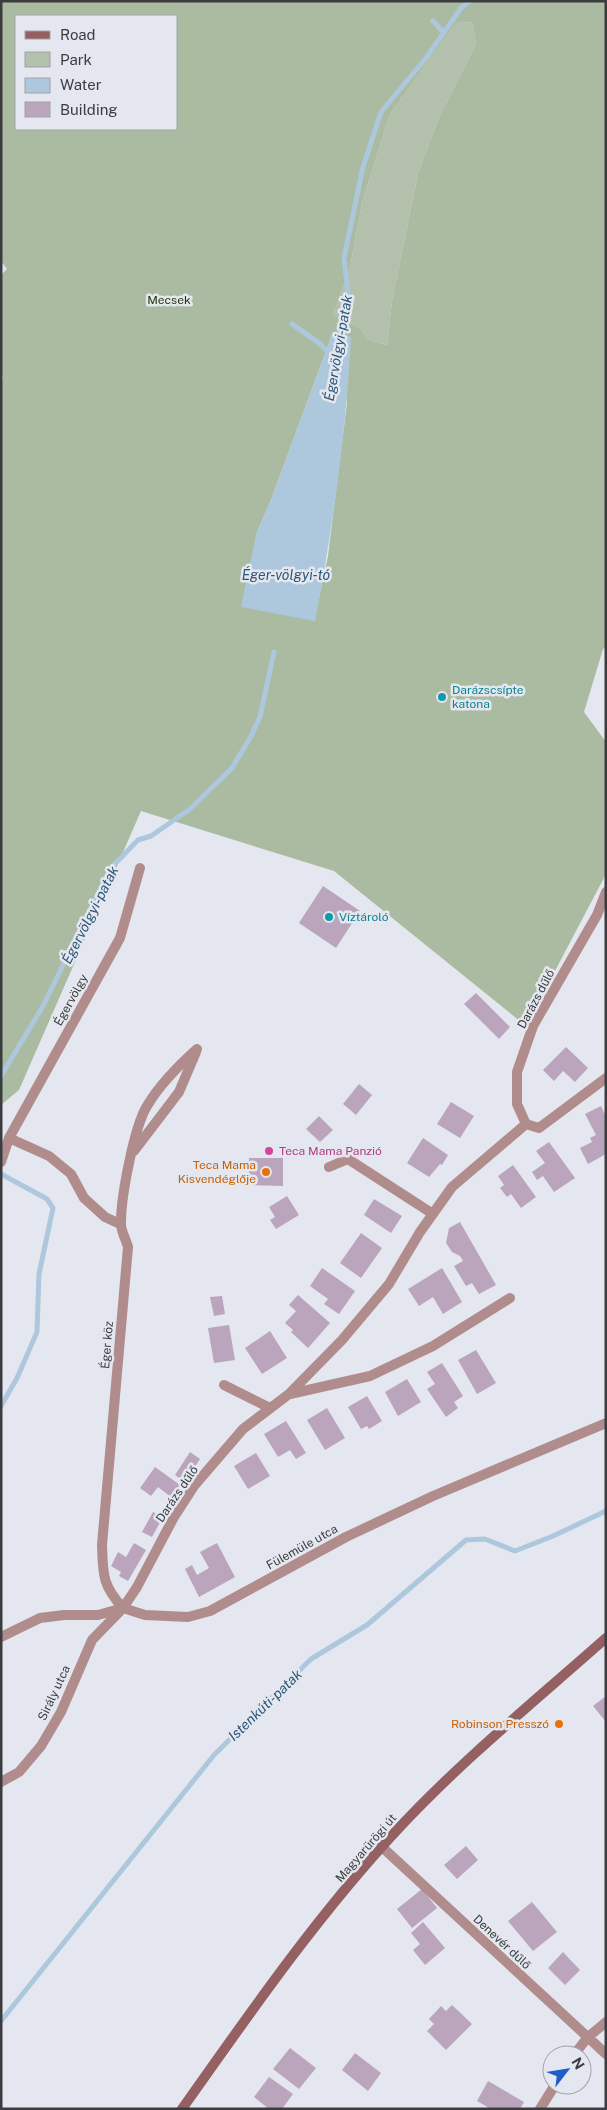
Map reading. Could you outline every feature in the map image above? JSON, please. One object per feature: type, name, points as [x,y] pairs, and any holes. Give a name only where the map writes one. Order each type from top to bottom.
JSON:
[{"type":"main road","name":"Magyarürögi út","points":[[182,2109],[275,1978],[382,1847],[466,1762],[606,1638]]},
{"type":"street","name":"Égervölgy","points":[[1,1162],[9,1138],[120,938],[140,868]]},
{"type":"street","name":"Darázs dűlő","points":[[122,1608],[137,1588],[174,1517],[194,1486],[243,1429],[289,1394],[342,1340],[389,1284],[452,1187],[526,1124],[517,1104],[517,1072],[533,1026],[597,915],[606,892]]},
{"type":"street","points":[[9,1138],[49,1156],[71,1174],[84,1198],[104,1217],[120,1224],[123,1198],[132,1152],[138,1126],[147,1106],[173,1071],[197,1049],[180,1092],[132,1152]]},
{"type":"street","points":[[526,1124],[538,1128],[606,1078]]},
{"type":"street","points":[[329,1167],[348,1159],[433,1214]]},
{"type":"street","name":"Éger köz","points":[[120,1224],[128,1247],[102,1545],[103,1576],[110,1594],[122,1608]]},
{"type":"street","name":"Darázs dűlő","points":[[289,1394],[370,1376],[433,1346],[510,1298]]},
{"type":"street","points":[[224,1385],[270,1408]]},
{"type":"street","name":"Fülemüle utca","points":[[122,1608],[145,1614],[188,1616],[210,1611],[346,1537],[433,1496],[606,1423]]},
{"type":"street","points":[[1,1637],[40,1618],[64,1614],[98,1615],[122,1608]]},
{"type":"street","name":"Sirály utca","points":[[1,1782],[19,1772],[41,1746],[61,1712],[92,1640],[122,1608]]},
{"type":"street","name":"Denevér dűlő","points":[[382,1847],[606,2054]]},
{"type":"street","points":[[582,2045],[606,2022]]},
{"type":"street","points":[[540,2109],[549,2095]]},
{"type":"green space","name":"Mecsek","points":[[1,1],[606,1],[606,647],[603,649],[584,712],[606,742],[606,874],[526,1026],[334,871],[141,811],[19,1090],[1,1105],[1,379],[3,378],[1,372],[1,275],[7,269],[1,261]],"holes":[[[472,22],[476,44],[440,115],[418,173],[392,301],[387,345],[367,339],[361,329],[333,315],[350,268],[362,203],[390,114],[456,23]],[[333,332],[338,334],[347,403],[328,556],[314,621],[256,535],[271,500]]]},
{"type":"green space","points":[[472,22],[476,44],[440,115],[418,173],[392,301],[387,345],[367,339],[361,329],[333,315],[350,268],[362,203],[390,114],[456,23]]},
{"type":"water","name":"Éger-völgyi-tó","points":[[333,332],[351,337],[338,479],[315,621],[241,607],[256,535],[271,500]]},
{"type":"building","name":"Víztároló","points":[[323,886],[360,911],[336,948],[299,923]]},
{"type":"building","points":[[476,993],[510,1027],[499,1039],[464,1004]]},
{"type":"building","points":[[566,1047],[588,1068],[575,1082],[563,1071],[554,1081],[543,1070]]},
{"type":"building","points":[[359,1084],[372,1095],[356,1115],[343,1104]]},
{"type":"building","points":[[451,1102],[474,1116],[460,1138],[437,1124]]},
{"type":"building","points":[[601,1106],[606,1117],[606,1154],[588,1164],[580,1148],[592,1142],[590,1138],[596,1135],[585,1114]]},
{"type":"building","points":[[319,1116],[333,1130],[320,1142],[306,1129]]},
{"type":"building","points":[[423,1138],[448,1155],[442,1165],[440,1164],[429,1177],[407,1163]]},
{"type":"building","points":[[549,1142],[575,1178],[554,1192],[543,1176],[537,1180],[532,1172],[545,1163],[536,1151]]},
{"type":"building","name":"Teca Mama Kisvendéglője","points":[[249,1158],[283,1158],[283,1186],[249,1185]]},
{"type":"building","points":[[513,1165],[536,1197],[521,1208],[511,1194],[507,1197],[500,1188],[504,1185],[498,1176]]},
{"type":"building","points":[[287,1196],[299,1215],[276,1229],[270,1220],[275,1217],[269,1207]]},
{"type":"building","points":[[374,1199],[402,1216],[391,1233],[364,1215]]},
{"type":"building","points":[[460,1222],[496,1285],[479,1294],[472,1283],[466,1286],[454,1266],[463,1261],[460,1256],[452,1252],[446,1243],[449,1228]]},
{"type":"building","points":[[361,1233],[382,1248],[361,1278],[340,1263]]},
{"type":"building","points":[[322,1268],[355,1291],[339,1314],[324,1304],[328,1299],[310,1286]]},
{"type":"building","points":[[442,1268],[462,1302],[443,1314],[433,1297],[419,1306],[408,1289]]},
{"type":"building","points":[[298,1295],[330,1323],[308,1348],[291,1332],[293,1330],[285,1323],[296,1311],[289,1305]]},
{"type":"building","points":[[222,1296],[225,1314],[214,1316],[210,1297]]},
{"type":"building","points":[[229,1325],[235,1360],[214,1363],[208,1328]]},
{"type":"building","points":[[270,1331],[287,1358],[262,1374],[245,1348]]},
{"type":"building","points":[[476,1350],[496,1383],[477,1394],[458,1360]]},
{"type":"building","points":[[442,1363],[463,1396],[454,1402],[458,1408],[446,1417],[427,1389],[435,1384],[427,1372]]},
{"type":"building","points":[[407,1379],[421,1402],[398,1416],[385,1392]]},
{"type":"building","points":[[367,1396],[382,1421],[369,1429],[367,1426],[361,1429],[348,1407]]},
{"type":"building","points":[[327,1408],[345,1438],[325,1450],[307,1420]]},
{"type":"building","points":[[286,1421],[306,1453],[296,1459],[290,1450],[278,1457],[264,1434]]},
{"type":"building","points":[[190,1452],[200,1459],[185,1482],[175,1475]]},
{"type":"building","points":[[256,1453],[270,1476],[248,1489],[234,1466]]},
{"type":"building","points":[[155,1467],[180,1485],[171,1497],[158,1487],[151,1496],[140,1488]]},
{"type":"building","points":[[153,1512],[163,1517],[152,1537],[142,1532]]},
{"type":"building","points":[[134,1543],[146,1550],[128,1581],[119,1576],[121,1572],[111,1566],[118,1552],[126,1557]]},
{"type":"building","points":[[217,1543],[235,1577],[199,1597],[185,1569],[192,1565],[197,1575],[209,1568],[200,1552]]},
{"type":"building","points":[[606,1696],[606,1722],[593,1706]]},
{"type":"building","points":[[466,1846],[478,1860],[457,1879],[444,1865]]},
{"type":"building","points":[[422,1889],[437,1908],[412,1928],[397,1909]]},
{"type":"building","points":[[532,1902],[557,1932],[533,1951],[508,1921]]},
{"type":"building","points":[[423,1922],[445,1948],[425,1965],[413,1950],[420,1944],[411,1933]]},
{"type":"building","points":[[563,1952],[580,1970],[565,1985],[548,1968]]},
{"type":"building","points":[[452,2005],[472,2024],[446,2050],[427,2031],[434,2024],[429,2019],[441,2006],[446,2011]]},
{"type":"building","points":[[290,2048],[316,2068],[299,2089],[273,2069]]},
{"type":"building","points":[[355,2053],[381,2073],[368,2091],[342,2070]]},
{"type":"building","points":[[269,2077],[293,2094],[282,2109],[269,2109],[254,2097]]},
{"type":"building","points":[[488,2081],[524,2102],[520,2109],[491,2109],[477,2101]]},
{"type":"waterway","name":"Égervölgyi-patak","points":[[337,340],[348,293],[344,258],[363,167],[381,112],[426,58],[461,8],[470,1]]},
{"type":"waterway","points":[[433,21],[444,33]]},
{"type":"waterway","points":[[292,324],[319,343],[331,355]]},
{"type":"waterway","name":"Égervölgyi-patak","points":[[1,1076],[43,1006],[110,869],[138,840],[151,836],[190,809],[232,768],[260,717],[274,652]]},
{"type":"waterway","name":"Égervölgyi-patak","points":[[1,1174],[47,1199],[53,1208],[39,1274],[37,1332],[17,1378],[1,1406]]},
{"type":"waterway","name":"Istenkúti-patak","points":[[1,2021],[214,1755],[311,1659],[367,1625],[466,1540],[485,1539],[515,1551],[553,1536],[606,1511]]},
{"type":"place","name":"Darázscsípte katona","points":[[442,697]]},
{"type":"place","name":"Víztároló","points":[[329,917]]},
{"type":"place","name":"Teca Mama Panzió","points":[[269,1151]]},
{"type":"place","name":"Teca Mama Kisvendéglője","points":[[266,1172]]},
{"type":"place","name":"Robinson Presszó","points":[[559,1724]]}]
